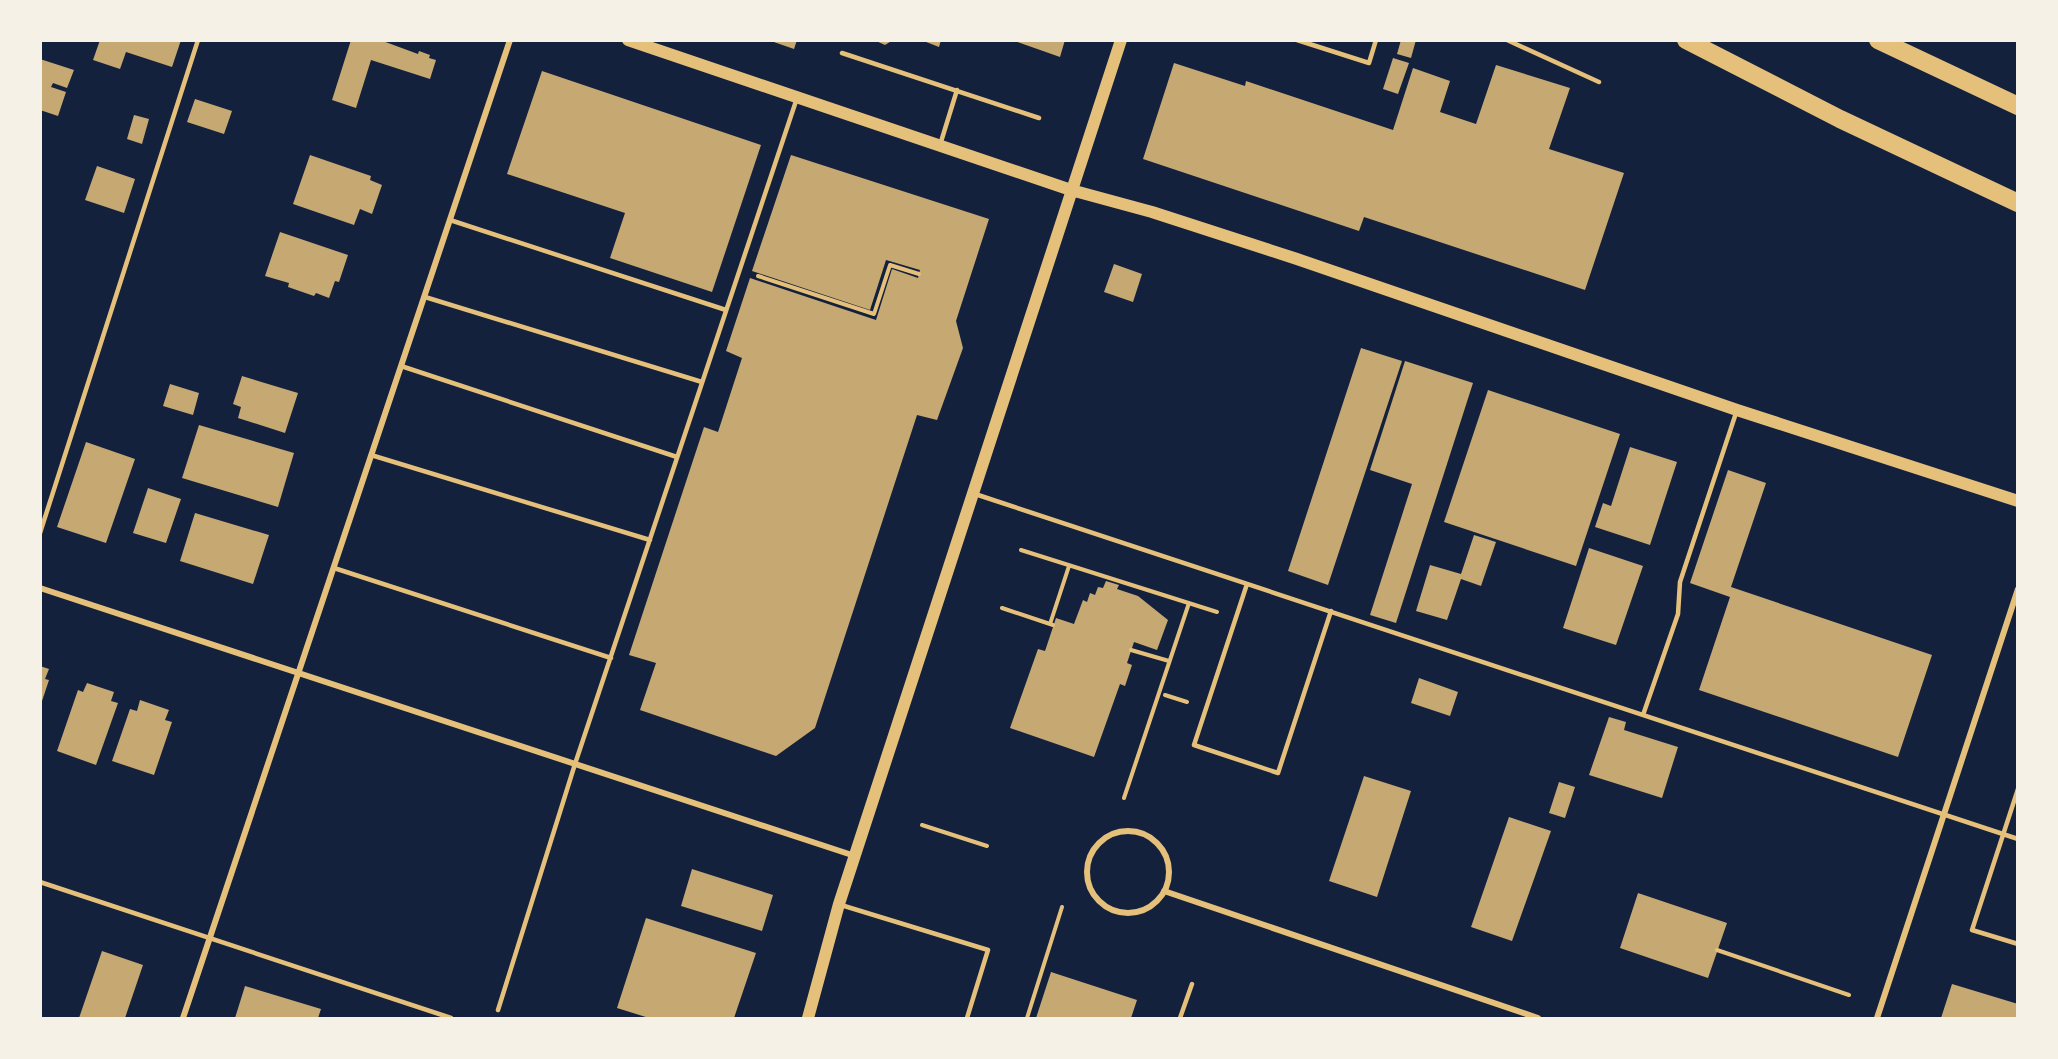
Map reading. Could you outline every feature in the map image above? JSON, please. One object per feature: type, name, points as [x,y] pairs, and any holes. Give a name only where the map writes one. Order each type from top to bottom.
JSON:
[{"type":"highway","points":[[1686,40],[1840,119],[2018,203]]},
{"type":"highway","points":[[1878,40],[2018,106]]},
{"type":"main road","points":[[628,40],[1071,190],[1152,212],[1297,259],[1737,410],[2018,501]]},
{"type":"main road","points":[[808,1018],[839,904],[1121,40]]},
{"type":"street","points":[[183,1018],[510,40]]},
{"type":"street","points":[[40,588],[855,856]]},
{"type":"street","points":[[1877,1018],[2018,589]]},
{"type":"street","points":[[1132,831],[1147,836],[1159,845],[1167,861],[1169,877],[1164,891],[1157,902],[1141,912],[1126,914],[1108,909],[1094,898],[1089,888],[1086,876],[1089,858],[1097,844],[1114,833],[1132,831]]},
{"type":"street","points":[[1164,891],[1538,1018]]},
{"type":"lane","points":[[40,533],[198,40]]},
{"type":"lane","points":[[1297,40],[1369,63],[1376,40]]},
{"type":"lane","points":[[1508,40],[1599,81]]},
{"type":"lane","points":[[842,53],[1039,118]]},
{"type":"lane","points":[[940,146],[957,90]]},
{"type":"lane","points":[[498,1010],[575,764],[797,98]]},
{"type":"lane","points":[[450,220],[726,310]]},
{"type":"lane","points":[[425,297],[702,382]]},
{"type":"lane","points":[[401,366],[678,457]]},
{"type":"lane","points":[[1643,715],[1678,614],[1680,582],[1737,410]]},
{"type":"lane","points":[[371,455],[650,540]]},
{"type":"lane","points":[[973,493],[2018,839]]},
{"type":"lane","points":[[334,568],[611,658]]},
{"type":"lane","points":[[1247,584],[1194,745],[1278,773],[1331,611]]},
{"type":"lane","points":[[2018,789],[1972,930],[2018,944]]},
{"type":"lane","points":[[40,882],[451,1018]]},
{"type":"lane","points":[[839,904],[988,950],[967,1018]]},
{"type":"lane","points":[[1180,1018],[1192,984]]},
{"type":"path","points":[[740,270],[874,314],[890,265],[919,274]]},
{"type":"path","points":[[1021,550],[1236,618]]},
{"type":"path","points":[[1002,608],[1052,624],[1069,566]]},
{"type":"path","points":[[1124,798],[1188,603]]},
{"type":"path","points":[[1131,650],[1169,661]]},
{"type":"path","points":[[922,825],[987,846]]},
{"type":"path","points":[[1027,1018],[1062,907]]},
{"type":"path","points":[[1717,950],[1849,995]]},
{"type":"building","points":[[100,40],[181,40],[172,67],[126,52],[120,69],[93,60]]},
{"type":"building","points":[[351,40],[380,40],[418,54],[419,51],[430,55],[429,58],[436,60],[430,79],[371,60],[356,108],[332,100]]},
{"type":"building","points":[[768,40],[797,40],[794,49]]},
{"type":"building","points":[[874,40],[893,40],[885,45]]},
{"type":"building","points":[[921,40],[941,40],[939,47]]},
{"type":"building","points":[[1012,40],[1065,40],[1060,57]]},
{"type":"building","points":[[1401,40],[1416,40],[1411,58],[1397,54]]},
{"type":"building","points":[[1393,58],[1409,63],[1398,94],[1383,89]]},
{"type":"building","points":[[40,59],[74,70],[67,88],[53,83],[51,87],[66,92],[58,116],[40,110]]},
{"type":"building","points":[[1174,63],[1245,86],[1246,81],[1393,130],[1413,68],[1450,81],[1440,112],[1476,124],[1496,65],[1570,88],[1549,149],[1624,173],[1585,290],[1364,217],[1359,231],[1143,159]]},
{"type":"building","points":[[542,71],[761,145],[712,292],[610,258],[625,213],[507,174]]},
{"type":"building","points":[[195,99],[232,111],[224,134],[187,122]]},
{"type":"building","points":[[134,115],[149,119],[142,144],[127,139]]},
{"type":"building","points":[[310,155],[371,176],[370,180],[382,185],[372,214],[360,209],[354,225],[293,204]]},
{"type":"building","points":[[791,155],[989,219],[956,321],[963,348],[937,420],[917,415],[815,728],[776,756],[640,710],[656,663],[629,655],[704,427],[718,432],[742,358],[726,351],[750,278],[876,320],[892,269],[918,278],[920,270],[886,260],[870,310],[752,271]]},
{"type":"building","points":[[97,166],[135,179],[124,213],[85,200]]},
{"type":"building","points":[[280,232],[348,255],[339,282],[335,281],[329,298],[316,293],[314,296],[288,287],[289,283],[265,276]]},
{"type":"building","points":[[1114,264],[1142,274],[1133,302],[1104,292]]},
{"type":"building","points":[[1361,348],[1402,361],[1328,585],[1288,571]]},
{"type":"building","points":[[1405,361],[1473,383],[1396,623],[1370,615],[1412,484],[1370,470]]},
{"type":"building","points":[[242,376],[298,393],[285,433],[238,418],[241,407],[233,404]]},
{"type":"building","points":[[170,384],[199,393],[193,415],[163,406]]},
{"type":"building","points":[[1488,390],[1620,434],[1576,566],[1444,522]]},
{"type":"building","points":[[199,425],[294,453],[278,507],[182,478]]},
{"type":"building","points":[[86,442],[135,459],[106,543],[57,527]]},
{"type":"building","points":[[1630,447],[1677,462],[1650,545],[1595,527],[1603,503],[1611,506]]},
{"type":"building","points":[[1728,470],[1766,483],[1731,587],[1932,655],[1898,757],[1699,690],[1730,597],[1690,583]]},
{"type":"building","points":[[148,488],[181,499],[166,543],[133,533]]},
{"type":"building","points":[[195,513],[269,535],[253,584],[180,561]]},
{"type":"building","points":[[1474,535],[1496,542],[1481,586],[1461,579],[1447,620],[1416,611],[1430,565],[1461,574]]},
{"type":"building","points":[[1589,548],[1643,566],[1616,645],[1563,628]]},
{"type":"building","points":[[1106,581],[1119,585],[1117,589],[1138,596],[1168,620],[1157,650],[1134,642],[1127,663],[1132,665],[1125,686],[1120,684],[1094,757],[1010,728],[1038,649],[1045,651],[1056,618],[1074,624],[1083,600],[1087,602],[1090,593],[1095,595],[1098,587],[1103,588]]},
{"type":"building","points":[[40,666],[49,669],[45,679],[49,680],[41,704]]},
{"type":"building","points":[[1419,678],[1458,692],[1450,716],[1411,703]]},
{"type":"building","points":[[87,683],[114,692],[111,701],[118,703],[96,765],[57,751],[78,690],[83,692]]},
{"type":"building","points":[[140,700],[169,710],[165,720],[172,722],[154,775],[112,761],[130,709],[137,711]]},
{"type":"building","points":[[1609,717],[1626,722],[1624,730],[1678,747],[1662,798],[1589,775]]},
{"type":"building","points":[[1364,776],[1411,791],[1377,897],[1329,881]]},
{"type":"building","points":[[1559,782],[1575,787],[1565,818],[1549,813]]},
{"type":"building","points":[[1509,817],[1551,831],[1512,941],[1471,927]]},
{"type":"building","points":[[692,869],[773,895],[762,931],[681,906]]},
{"type":"building","points":[[1638,893],[1727,923],[1708,978],[1620,948]]},
{"type":"building","points":[[646,918],[756,953],[734,1018],[649,1018],[617,1008]]},
{"type":"building","points":[[102,951],[143,965],[125,1018],[79,1018]]},
{"type":"building","points":[[1051,972],[1137,1000],[1131,1018],[1036,1018]]},
{"type":"building","points":[[1952,984],[2018,1004],[2018,1018],[1941,1018]]},
{"type":"building","points":[[245,986],[321,1009],[318,1018],[235,1018]]}]
